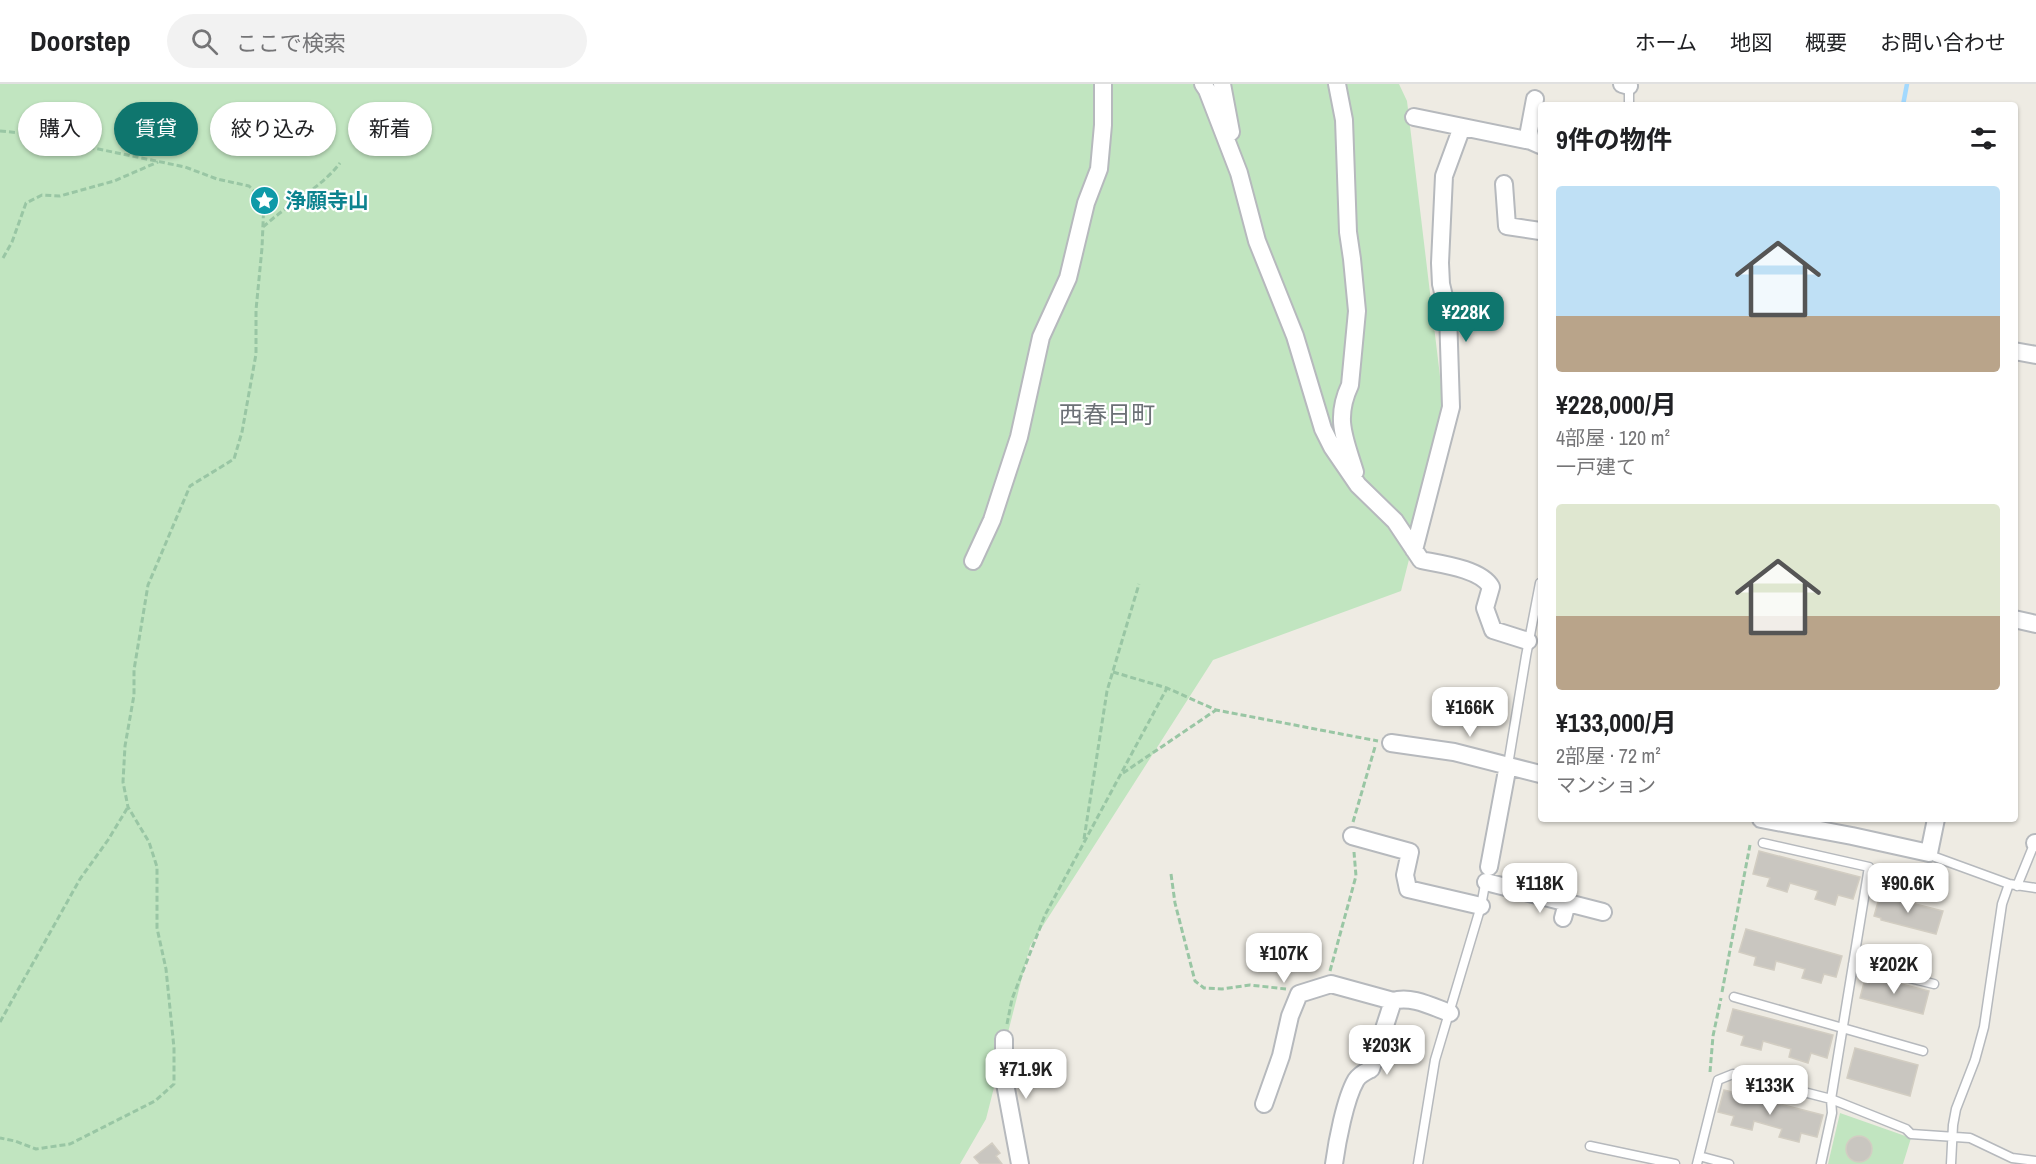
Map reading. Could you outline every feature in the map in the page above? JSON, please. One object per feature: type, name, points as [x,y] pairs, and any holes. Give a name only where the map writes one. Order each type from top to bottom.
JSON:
[{"type":"street","points":[[973,561],[992,520],[1019,437],[1041,337],[1068,278],[1086,203],[1099,169],[1103,125],[1103,84]]},
{"type":"street","points":[[1203,84],[1238,171]]},
{"type":"street","points":[[1222,84],[1238,171],[1257,242],[1295,336],[1323,429],[1332,447],[1358,485],[1395,521],[1421,560],[1455,567],[1487,579],[1491,587],[1485,608],[1493,630],[1528,641]]},
{"type":"street","points":[[1337,84],[1344,120],[1348,232],[1357,311],[1350,385],[1345,396],[1340,421],[1358,485]]},
{"type":"street","points":[[1535,99],[1529,131],[1536,144]]},
{"type":"street","points":[[1414,117],[1536,144]]},
{"type":"street","points":[[1414,550],[1451,407],[1448,313],[1441,284],[1440,263],[1444,176],[1462,127]]},
{"type":"street","points":[[1504,184],[1507,226],[1538,231]]},
{"type":"street","points":[[2018,352],[2036,355]]},
{"type":"street","points":[[2018,620],[2036,624]]},
{"type":"street","points":[[1384,742],[1454,752],[1538,773]]},
{"type":"street","points":[[1508,765],[1487,874],[1565,910],[1603,912]]},
{"type":"street","points":[[1796,823],[1929,853],[1935,822]]},
{"type":"street","points":[[1352,836],[1410,852],[1405,875],[1408,889],[1481,906]]},
{"type":"street","points":[[1264,1104],[1281,1056],[1290,1016],[1299,994],[1331,984],[1394,1001],[1401,999],[1415,1001],[1450,1013]]},
{"type":"street","points":[[1334,1164],[1348,1099],[1357,1079],[1362,1073],[1371,1069],[1394,1001]]},
{"type":"street","points":[[1004,1039],[1004,1078],[1019,1163]]},
{"type":"lane","points":[[1626,85],[1629,102]]},
{"type":"lane","points":[[1508,765],[1538,593]]},
{"type":"lane","points":[[1951,1164],[1956,1109],[1965,1090],[1984,1026],[2002,904],[2036,842]]},
{"type":"lane","points":[[1763,843],[1869,867],[1831,1099],[1832,1113],[1821,1164]]},
{"type":"lane","points":[[1929,853],[2013,885],[2036,888]]},
{"type":"lane","points":[[1418,1164],[1435,1060],[1481,906],[1487,874]]},
{"type":"lane","points":[[1867,882],[1931,895]]},
{"type":"lane","points":[[1853,964],[1934,984]]},
{"type":"lane","points":[[1734,997],[1923,1051]]},
{"type":"lane","points":[[1730,1164],[1698,1160],[1718,1080],[1733,1074],[1831,1099],[1906,1129],[1911,1134],[1970,1138],[2012,1158],[2036,1161]]},
{"type":"lane","points":[[1590,1146],[1675,1164]]},
{"type":"path","points":[[0,132],[21,133],[185,167],[218,179],[249,186],[264,201],[256,310],[256,354],[242,432],[234,459],[190,486],[148,585],[134,670],[134,695],[125,746],[123,782],[128,807],[149,842],[157,867],[157,928],[167,980],[174,1048],[174,1084],[155,1101],[70,1143],[36,1149],[0,1138]]},
{"type":"path","points":[[3,258],[12,242],[26,203],[42,195],[60,196],[114,181],[160,161]]},
{"type":"path","points":[[263,227],[279,212],[317,186],[332,173],[340,162]]},
{"type":"path","points":[[1084,841],[1107,692],[1139,584]]},
{"type":"path","points":[[1113,672],[1167,688],[1216,710],[1384,742],[1360,795],[1351,830],[1356,876],[1329,974],[1331,984]]},
{"type":"path","points":[[1004,1039],[1012,999],[1045,915],[1167,688]]},
{"type":"path","points":[[1122,773],[1216,710]]},
{"type":"path","points":[[0,1022],[80,879],[128,807]]},
{"type":"path","points":[[1710,1072],[1713,1036],[1744,875],[1759,822]]},
{"type":"path","points":[[1171,874],[1174,903],[1195,981],[1204,988],[1222,989],[1250,985],[1282,987],[1299,994]]},
{"type":"green space","points":[[0,84],[1399,84],[1407,101],[1445,418],[1401,591],[1213,660],[1030,946],[986,1119],[960,1164],[0,1164]]},
{"type":"green space","points":[[1840,1113],[1911,1138],[1903,1164],[1828,1164]]},
{"type":"building","points":[[1759,851],[1860,877],[1853,899],[1838,895],[1835,905],[1815,899],[1818,891],[1790,883],[1787,892],[1767,886],[1770,878],[1753,874]]},
{"type":"building","points":[[1880,895],[1943,911],[1936,934],[1881,920],[1874,916]]},
{"type":"building","points":[[1746,929],[1842,956],[1836,977],[1824,974],[1821,983],[1802,978],[1805,969],[1776,961],[1774,970],[1754,965],[1756,957],[1739,952]]},
{"type":"building","points":[[1866,975],[1929,991],[1923,1014],[1860,998]]},
{"type":"building","points":[[1733,1009],[1833,1035],[1827,1058],[1811,1053],[1808,1063],[1789,1057],[1791,1049],[1763,1041],[1761,1050],[1741,1045],[1744,1036],[1727,1031]]},
{"type":"building","points":[[1855,1048],[1918,1065],[1910,1096],[1847,1078]]},
{"type":"building","points":[[1724,1090],[1823,1115],[1817,1137],[1801,1133],[1799,1142],[1779,1137],[1782,1129],[1754,1121],[1752,1130],[1731,1125],[1734,1116],[1718,1112]]},
{"type":"building","points":[[1859,1136],[1868,1140],[1872,1149],[1868,1158],[1859,1162],[1850,1158],[1846,1149],[1850,1140]]},
{"type":"building","points":[[992,1143],[1000,1153],[996,1156],[1002,1164],[980,1164],[974,1157]]},
{"type":"waterway","points":[[1904,102],[1907,84]]},
{"type":"place","name":"浄願寺山","points":[[264,201]]},
{"type":"district","name":"西春日町","points":[[1107,415]]}]
